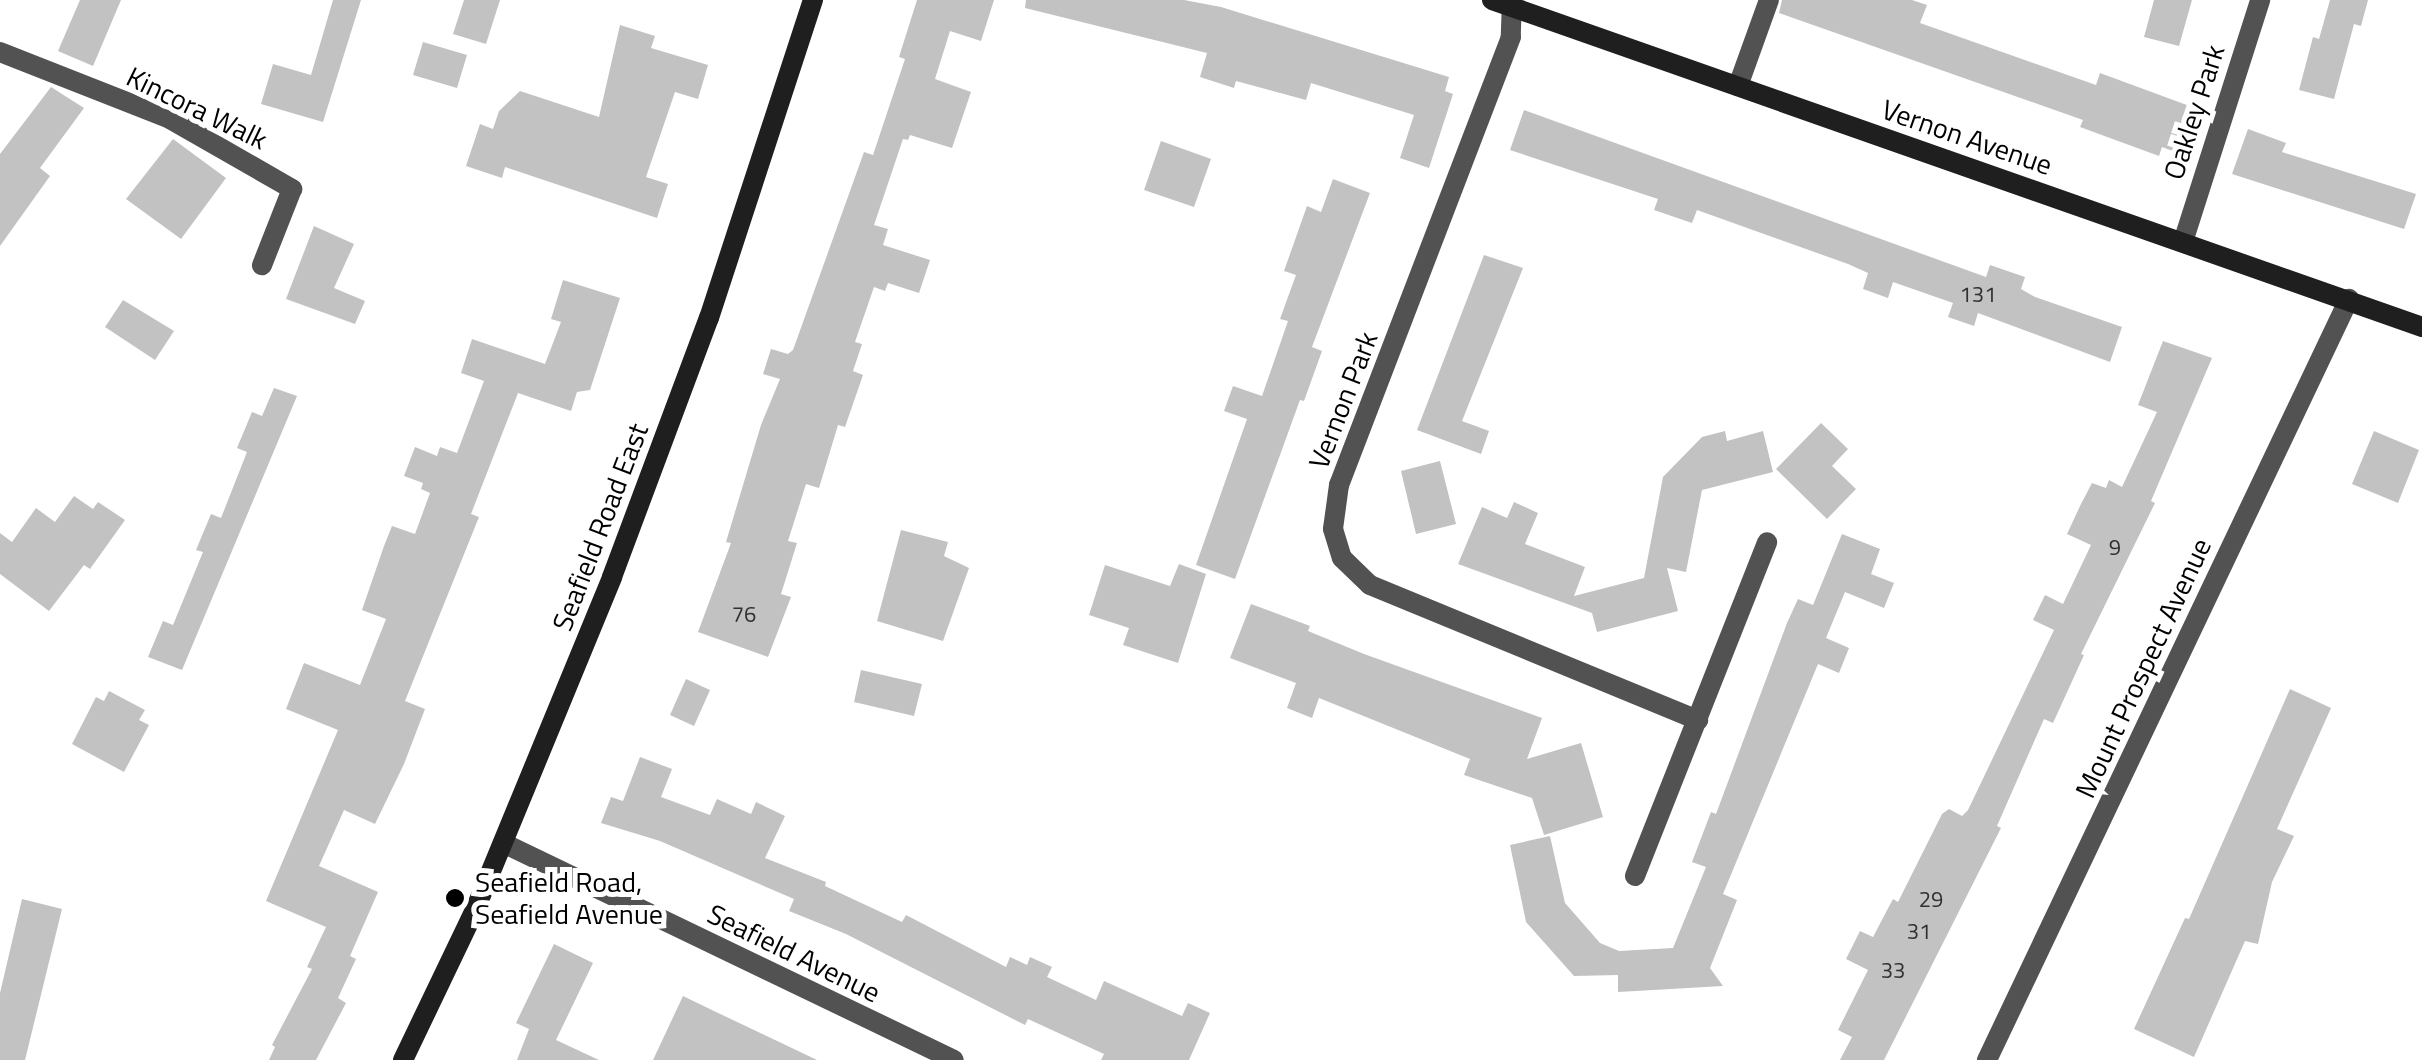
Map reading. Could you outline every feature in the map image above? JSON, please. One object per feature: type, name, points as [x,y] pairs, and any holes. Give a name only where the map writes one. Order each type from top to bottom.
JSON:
[{"type":"street","name":"Seafield Road East","points":[[403,1060],[503,842],[612,576],[710,318],[813,0]]},
{"type":"street","points":[[1738,86],[1769,0]]},
{"type":"street","name":"Oakley Park","points":[[2183,242],[2260,0]]},
{"type":"street","name":"Vernon Avenue","points":[[1505,2],[2422,328]]},
{"type":"street","name":"Vernon Park","points":[[1505,2],[1510,37],[1340,485],[1334,529],[1342,558],[1370,584],[1698,720]]},
{"type":"street","name":"Kincora Walk","points":[[0,52],[170,120],[292,189],[262,265]]},
{"type":"street","name":"Mount Prospect Avenue","points":[[1987,1060],[2349,300]]},
{"type":"street","points":[[1635,876],[1767,542]]},
{"type":"street","name":"Seafield Avenue","points":[[503,842],[954,1060]]},
{"type":"building","points":[[80,0],[121,0],[93,66],[58,51]]},
{"type":"building","points":[[333,0],[361,0],[323,122],[261,104],[273,64],[311,75]]},
{"type":"building","points":[[464,0],[500,0],[486,44],[453,34]]},
{"type":"building","points":[[917,0],[994,0],[981,41],[950,31],[935,79],[971,92],[952,148],[910,135],[908,140],[903,139],[874,225],[888,229],[883,245],[930,260],[919,293],[888,283],[885,291],[874,287],[855,342],[862,344],[853,371],[863,375],[845,427],[838,425],[819,488],[806,484],[788,541],[797,543],[781,594],[791,597],[768,657],[698,632],[731,543],[726,542],[761,425],[780,379],[763,374],[771,349],[788,354],[793,350],[864,152],[873,155],[905,59],[899,57]]},
{"type":"building","points":[[1026,0],[1184,0],[1221,7],[1449,77],[1445,91],[1453,94],[1429,168],[1400,158],[1414,115],[1311,83],[1306,100],[1236,81],[1234,88],[1200,77],[1207,53],[1025,8]]},
{"type":"building","points":[[1782,0],[1912,0],[1927,5],[1920,23],[2096,85],[2100,73],[2195,108],[2178,153],[2162,147],[2159,156],[2080,127],[2083,120],[1779,13]]},
{"type":"building","points":[[2154,0],[2192,0],[2179,46],[2144,37]]},
{"type":"building","points":[[2330,0],[2368,0],[2361,26],[2354,24],[2334,99],[2299,90],[2313,37],[2319,39]]},
{"type":"building","points":[[620,25],[655,36],[651,48],[708,65],[698,99],[675,92],[646,177],[668,184],[657,218],[505,167],[502,178],[466,166],[480,124],[493,129],[499,111],[520,91],[599,117]]},
{"type":"building","points":[[423,42],[467,55],[457,88],[413,75]]},
{"type":"building","points":[[51,87],[84,108],[40,168],[50,176],[0,246],[0,154]]},
{"type":"building","points":[[1524,110],[1986,277],[1990,265],[2025,277],[2021,289],[2035,297],[2122,327],[2110,362],[1978,313],[1974,326],[1948,317],[1953,303],[1893,282],[1888,298],[1863,289],[1868,273],[1848,264],[1697,210],[1692,223],[1654,210],[1658,199],[1510,150]]},
{"type":"building","points":[[2248,129],[2286,143],[2282,152],[2416,194],[2404,229],[2232,174]]},
{"type":"building","points":[[173,139],[226,178],[181,239],[126,199]]},
{"type":"building","points":[[1161,141],[1211,159],[1194,207],[1144,190]]},
{"type":"building","points":[[1333,179],[1370,193],[1312,347],[1322,351],[1304,401],[1300,400],[1235,579],[1196,565],[1247,419],[1224,411],[1233,386],[1262,396],[1288,321],[1280,319],[1296,275],[1284,271],[1307,206],[1321,212]]},
{"type":"building","points":[[314,226],[354,244],[334,288],[365,301],[355,324],[286,299]]},
{"type":"building","points":[[1484,255],[1523,268],[1462,421],[1489,431],[1481,454],[1417,430]]},
{"type":"building","points":[[563,280],[620,298],[590,390],[577,392],[571,411],[518,393],[471,514],[479,517],[405,701],[425,709],[404,764],[375,824],[344,810],[319,866],[378,892],[350,956],[356,959],[338,998],[346,1003],[316,1060],[269,1060],[275,1047],[272,1045],[312,969],[307,967],[326,927],[266,901],[338,730],[286,709],[304,663],[360,685],[386,619],[362,610],[384,546],[392,526],[415,534],[430,493],[421,489],[423,483],[404,476],[415,447],[437,456],[440,447],[457,453],[484,381],[461,373],[472,339],[545,364],[561,322],[551,319]]},
{"type":"building","points":[[123,300],[174,331],[155,360],[105,327]]},
{"type":"building","points":[[2163,341],[2212,358],[2151,501],[2155,503],[2081,654],[2084,655],[2053,723],[2044,719],[1997,826],[2001,828],[1884,1060],[1840,1060],[1852,1037],[1838,1030],[1868,970],[1846,959],[1860,931],[1873,937],[1893,899],[1898,902],[1942,814],[1949,809],[1962,816],[1968,810],[2054,630],[2033,620],[2045,595],[2063,604],[2091,545],[2067,534],[2081,504],[2092,483],[2106,488],[2109,480],[2122,487],[2157,412],[2138,405]]},
{"type":"building","points":[[274,388],[297,396],[182,670],[148,657],[163,621],[173,625],[203,552],[196,550],[211,514],[221,518],[247,452],[237,448],[252,412],[262,416]]},
{"type":"building","points":[[1821,423],[1848,449],[1832,466],[1856,489],[1827,519],[1776,469]]},
{"type":"building","points":[[1725,431],[1727,441],[1763,431],[1773,472],[1702,490],[1686,572],[1667,568],[1678,611],[1597,632],[1592,613],[1458,564],[1482,507],[1507,518],[1514,502],[1538,513],[1525,544],[1585,567],[1574,596],[1644,578],[1663,477],[1702,437]]},
{"type":"building","points":[[2374,431],[2419,450],[2398,503],[2352,484]]},
{"type":"building","points":[[1440,461],[1456,524],[1416,534],[1401,471]]},
{"type":"building","points":[[74,496],[93,509],[98,502],[125,520],[90,569],[84,565],[49,611],[0,574],[0,533],[12,542],[36,508],[55,522]]},
{"type":"building","points":[[901,530],[948,542],[944,556],[969,568],[943,641],[877,621]]},
{"type":"building","points":[[1842,534],[1880,549],[1871,574],[1894,583],[1884,608],[1845,592],[1826,638],[1849,648],[1839,673],[1818,664],[1723,894],[1737,900],[1710,968],[1723,986],[1618,992],[1618,975],[1574,976],[1526,922],[1510,845],[1550,836],[1565,903],[1600,943],[1619,951],[1673,948],[1706,867],[1692,862],[1711,812],[1716,814],[1787,623],[1798,599],[1813,605]]},
{"type":"building","points":[[1179,564],[1206,574],[1178,663],[1123,645],[1129,628],[1089,615],[1105,565],[1170,586]]},
{"type":"building","points":[[1251,604],[1310,626],[1308,631],[1364,654],[1542,718],[1527,759],[1581,743],[1603,817],[1544,835],[1532,798],[1464,775],[1470,759],[1319,698],[1312,718],[1287,708],[1296,683],[1230,658]]},
{"type":"building","points":[[861,670],[922,684],[914,716],[854,702]]},
{"type":"building","points":[[686,679],[710,690],[694,726],[670,715]]},
{"type":"building","points":[[2290,689],[2331,708],[2277,829],[2294,836],[2272,882],[2258,944],[2245,941],[2194,1057],[2134,1029],[2185,918],[2189,919]]},
{"type":"building","points":[[109,691],[145,710],[139,720],[149,725],[124,772],[72,744],[96,697],[104,701]]},
{"type":"building","points":[[640,757],[672,769],[661,797],[710,815],[717,799],[751,814],[756,802],[785,816],[765,858],[826,882],[825,886],[902,922],[906,915],[1006,967],[1010,957],[1027,965],[1030,957],[1052,967],[1047,977],[1096,1000],[1104,981],[1182,1016],[1188,1003],[1210,1013],[1189,1060],[1101,1060],[1104,1054],[1028,1019],[1025,1025],[846,934],[789,911],[794,899],[660,841],[601,823],[611,797],[623,801]]},
{"type":"building","points":[[22,899],[62,909],[25,1060],[0,1060],[0,993]]},
{"type":"building","points":[[554,944],[593,963],[556,1040],[599,1060],[517,1060],[529,1029],[516,1023]]},
{"type":"building","points":[[683,996],[714,1011],[817,1060],[653,1060]]},
{"type":"place","name":"Seafield Road, Seafield Avenue","points":[[455,898]]}]
